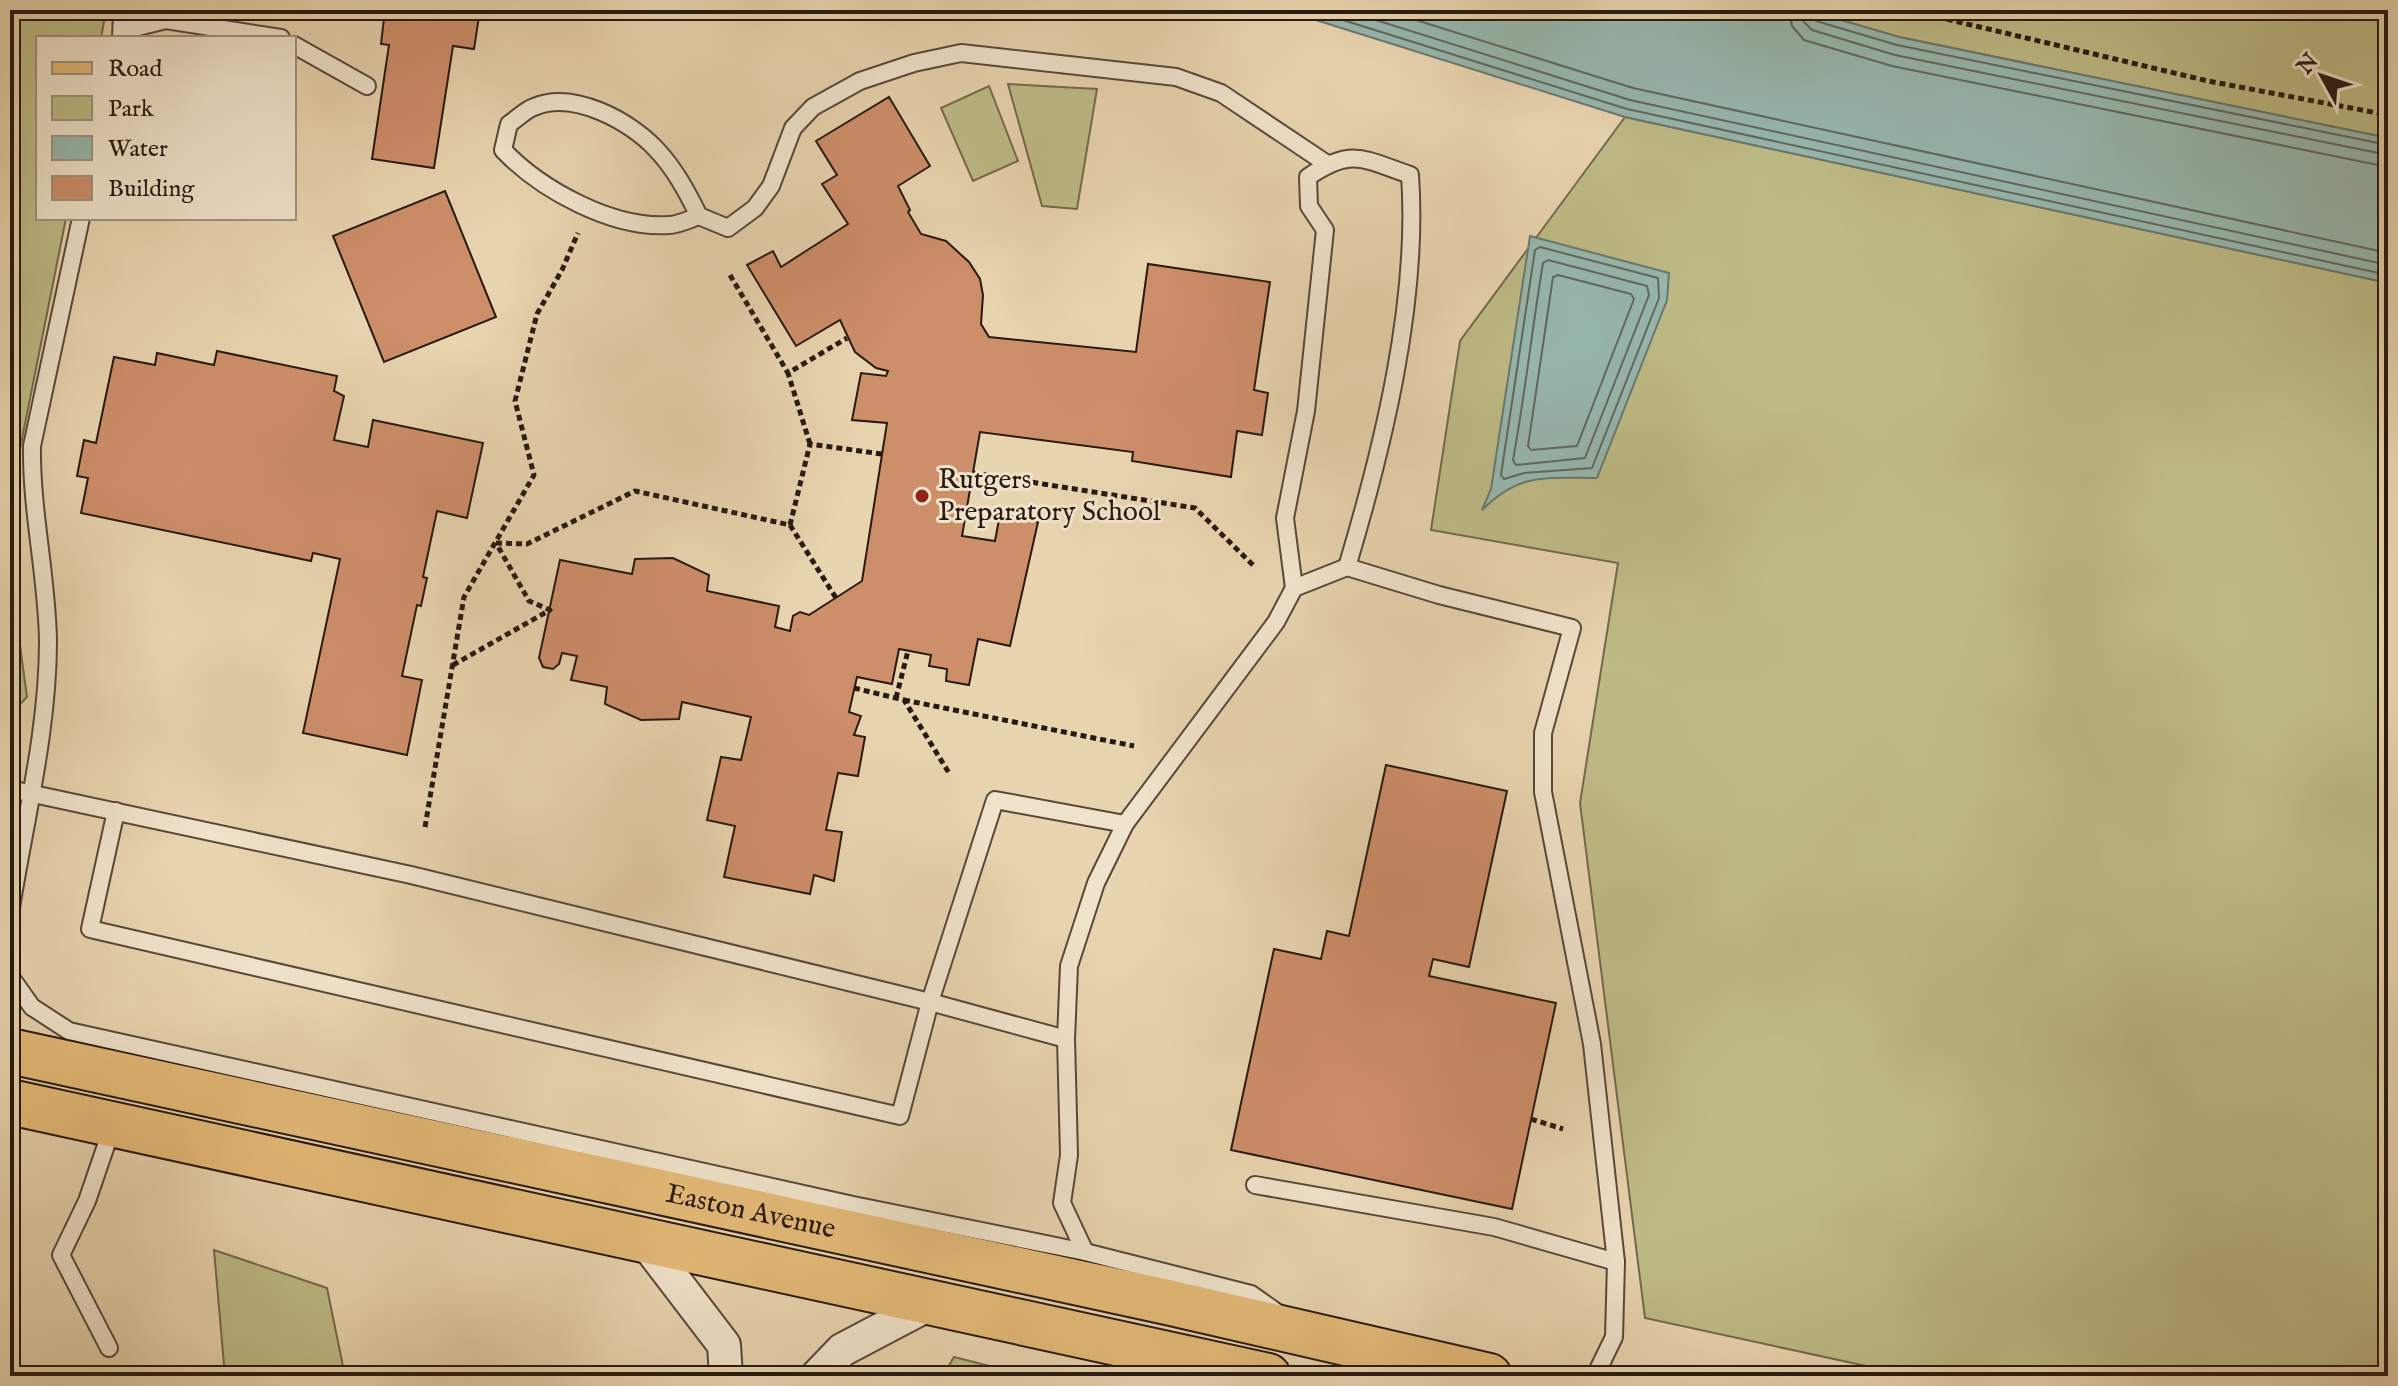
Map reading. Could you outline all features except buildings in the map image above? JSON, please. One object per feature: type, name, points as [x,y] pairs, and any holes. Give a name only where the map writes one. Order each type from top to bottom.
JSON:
[{"type":"main road","name":"Easton Avenue","points":[[10,1051],[1489,1376]]},
{"type":"main road","name":"Easton Avenue","points":[[10,1102],[1268,1376]]},
{"type":"street","points":[[643,1239],[724,1345],[726,1376]]},
{"type":"street","points":[[817,1376],[842,1350],[933,1302]]},
{"type":"lane","points":[[122,10],[122,35],[166,20],[268,36]]},
{"type":"lane","points":[[296,46],[367,86]]},
{"type":"lane","points":[[699,216],[681,180],[654,147],[615,118],[571,103],[535,106],[509,124],[503,150],[521,169],[549,189],[611,217],[670,225],[699,216],[728,228],[755,208],[771,186],[793,128],[829,95],[914,63],[961,53],[1176,77],[1221,93],[1327,164]]},
{"type":"lane","points":[[1085,1252],[1062,1203],[1069,1155],[1066,1039],[1069,966],[1096,883],[1125,824],[1276,622],[1294,588],[1285,518],[1306,411],[1325,230],[1309,206],[1308,177],[1327,164],[1353,156],[1410,175],[1414,230],[1376,471],[1347,567]]},
{"type":"lane","points":[[10,914],[40,740],[48,641],[31,483],[32,446],[81,220]]},
{"type":"lane","points":[[1294,588],[1347,567],[1439,595],[1572,628],[1543,733],[1543,792],[1592,1044],[1616,1262],[1614,1337],[1595,1376]]},
{"type":"lane","points":[[10,789],[411,875],[930,1002],[1066,1039]]},
{"type":"lane","points":[[116,811],[90,929],[900,1116],[930,1002],[995,800],[1125,824]]},
{"type":"lane","points":[[10,976],[32,1007],[69,1031],[853,1205],[1085,1252],[1251,1294],[1307,1334]]},
{"type":"lane","points":[[109,1348],[61,1255],[87,1201],[113,1124]]},
{"type":"lane","points":[[1255,1185],[1494,1227],[1616,1262]]},
{"type":"path","points":[[1908,10],[2208,81],[2388,115]]},
{"type":"path","points":[[425,827],[464,597],[534,475],[515,401],[537,314],[562,270],[580,227]]},
{"type":"path","points":[[730,275],[788,373],[810,444],[790,525]]},
{"type":"path","points":[[788,373],[847,338]]},
{"type":"path","points":[[810,444],[882,454]]},
{"type":"path","points":[[973,473],[1195,508],[1255,567]]},
{"type":"path","points":[[496,543],[527,544],[635,491],[790,525],[836,598]]},
{"type":"path","points":[[452,666],[550,610],[529,601],[496,543]]},
{"type":"path","points":[[896,698],[908,651]]},
{"type":"path","points":[[854,688],[1134,746]]},
{"type":"path","points":[[904,700],[949,773]]},
{"type":"path","points":[[1531,1119],[1563,1129]]},
{"type":"green space","points":[[10,10],[106,11],[101,36],[36,36],[36,220],[66,220],[10,499]]},
{"type":"green space","points":[[1807,10],[2388,10],[2388,138],[1899,37]]},
{"type":"green space","points":[[1008,84],[1097,89],[1077,209],[1042,206]]},
{"type":"green space","points":[[989,86],[1018,161],[973,181],[941,108]]},
{"type":"green space","points":[[1625,117],[2388,283],[2388,1376],[1912,1376],[1645,1318],[1580,803],[1618,563],[1431,530],[1460,341]]},
{"type":"green space","points":[[10,572],[27,697],[10,715]]},
{"type":"green space","points":[[214,1250],[327,1288],[345,1376],[225,1376]]},
{"type":"green space","points":[[954,1357],[1029,1376],[943,1376]]},
{"type":"water","points":[[1284,10],[1807,10],[1899,37],[2388,138],[2388,283],[1625,117]]},
{"type":"water","points":[[1530,236],[1669,273],[1667,300],[1597,478],[1548,478],[1522,483],[1482,510],[1491,489]]},
{"type":"place","name":"Rutgers Preparatory School","points":[[922,496]]}]
